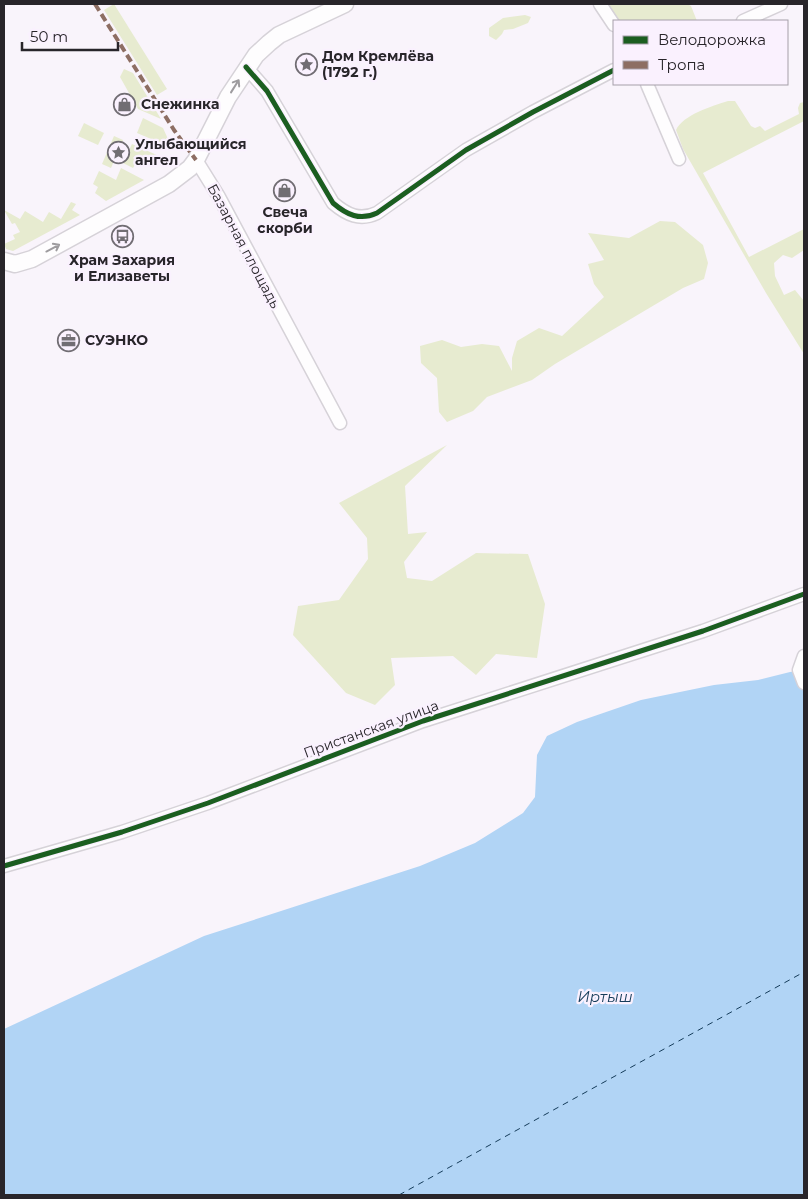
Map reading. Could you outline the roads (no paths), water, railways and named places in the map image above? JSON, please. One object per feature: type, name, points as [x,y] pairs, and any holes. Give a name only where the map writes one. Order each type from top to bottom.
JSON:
[{"type":"main road","points":[[4,261],[15,264],[32,260],[169,184],[190,168],[196,160],[228,97],[246,67],[269,42],[279,35],[345,4]]},
{"type":"street","points":[[600,4],[613,24]]},
{"type":"street","points":[[745,20],[781,4]]},
{"type":"street","points":[[246,67],[267,92],[334,203],[348,214],[356,217],[377,213],[466,150],[613,71]]},
{"type":"street","points":[[646,85],[679,160]]},
{"type":"street","name":"Базарная площадь","points":[[196,160],[219,197],[340,423]]},
{"type":"street","name":"Пристанская улица","points":[[4,866],[122,832],[208,803],[423,721],[703,630],[804,594]]},
{"type":"street","points":[[804,656],[799,670],[804,683]]},
{"type":"water","name":"Иртыш","points":[[804,670],[804,1195],[4,1195],[4,1029],[204,936],[420,866],[475,843],[523,813],[535,797],[537,755],[547,736],[577,722],[641,700],[714,685],[758,680]]},
{"type":"place","name":"Дом Кремлёва (1792 г.)","points":[[306,64]]},
{"type":"place","name":"Снежинка","points":[[125,104]]},
{"type":"place","name":"Улыбающийся ангел","points":[[119,152]]},
{"type":"place","name":"Свеча скорби","points":[[285,190]]},
{"type":"place","name":"Храм Захария и Елизаветы","points":[[122,237]]},
{"type":"place","name":"СУЭНКО","points":[[69,340]]}]
